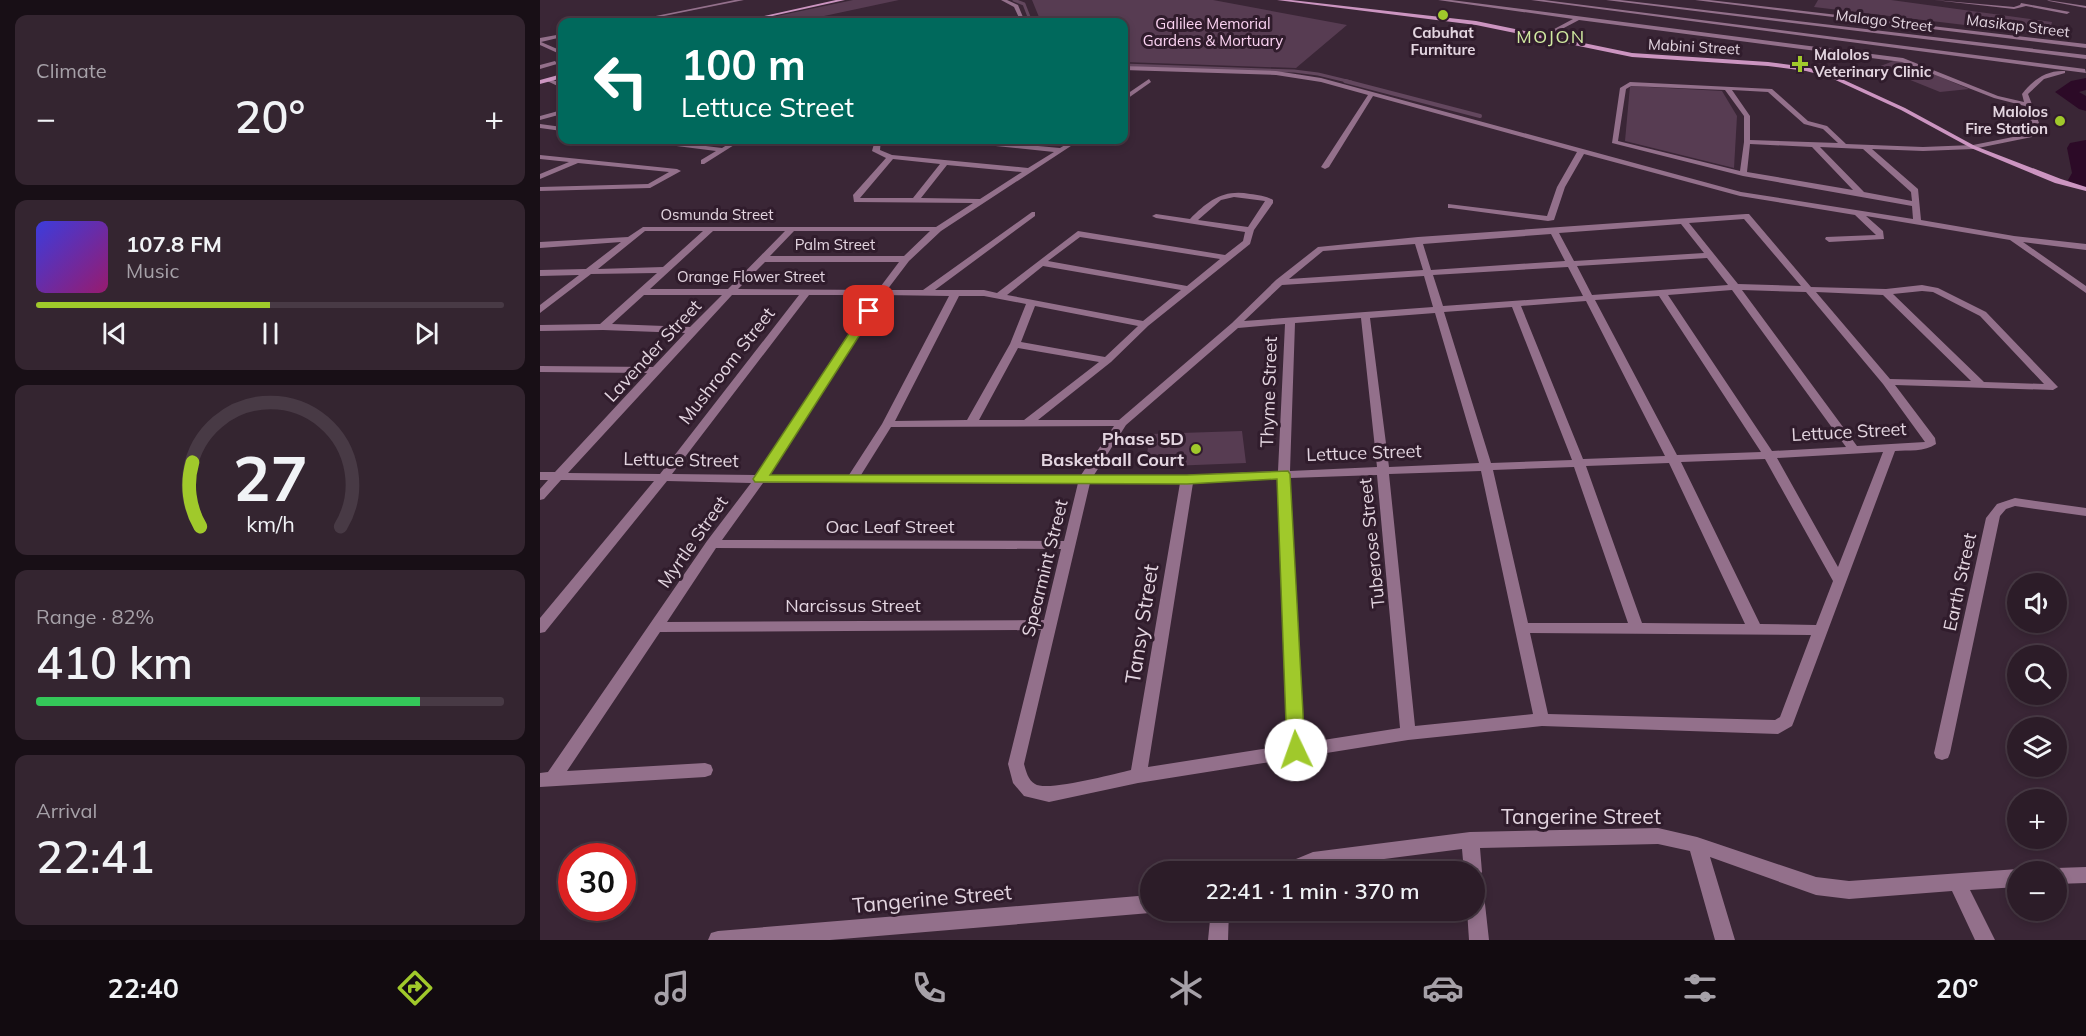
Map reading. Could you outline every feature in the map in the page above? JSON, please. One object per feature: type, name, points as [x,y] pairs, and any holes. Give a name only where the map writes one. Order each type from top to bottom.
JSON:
[{"type":"main road","points":[[759,18],[843,0]]},
{"type":"main road","name":"Mabini Street","points":[[1279,0],[1476,23],[1632,55],[1768,64],[1823,73],[1903,109],[1973,147],[2058,181],[2086,189]]},
{"type":"main road","points":[[540,82],[558,77]]},
{"type":"street","points":[[650,18],[742,0]]},
{"type":"street","points":[[1003,0],[1016,6],[1021,18]]},
{"type":"street","points":[[1440,0],[1903,60],[1996,97],[2026,104]]},
{"type":"street","points":[[1533,0],[2086,71]]},
{"type":"street","points":[[1545,36],[1577,19],[1603,0]]},
{"type":"street","name":"Malago Street","points":[[1608,0],[2086,57]]},
{"type":"street","name":"Masikap Street","points":[[1697,0],[2086,46]]},
{"type":"street","points":[[1792,0],[1805,2]]},
{"type":"street","points":[[1936,0],[2016,8],[2026,5]]},
{"type":"street","points":[[1999,0],[2067,12]]},
{"type":"street","points":[[2049,0],[2086,7]]},
{"type":"street","points":[[2055,20],[2077,5]]},
{"type":"street","points":[[540,42],[558,37]]},
{"type":"street","points":[[540,42],[558,51]]},
{"type":"street","points":[[540,67],[555,63]]},
{"type":"street","points":[[1128,68],[1275,73],[1321,80],[1740,194],[2013,238],[2086,247]]},
{"type":"street","points":[[1747,142],[1923,149],[1973,147],[2030,136],[2037,132],[2037,127],[2026,104],[2025,93],[2034,81],[2057,72],[2086,71]]},
{"type":"street","points":[[549,80],[558,84]]},
{"type":"street","points":[[1128,96],[1149,81]]},
{"type":"street","points":[[1603,156],[1614,142],[1624,86],[1773,91],[1806,123],[1825,127],[1845,147]]},
{"type":"street","points":[[1727,88],[1747,116],[1743,174]]},
{"type":"street","points":[[1325,167],[1372,93]]},
{"type":"street","points":[[540,118],[558,113]]},
{"type":"street","points":[[540,126],[558,128]]},
{"type":"street","points":[[1614,142],[1743,174],[1916,204]]},
{"type":"street","points":[[690,144],[722,150]]},
{"type":"street","points":[[704,162],[732,144]]},
{"type":"street","points":[[877,144],[876,151],[891,157],[1027,170]]},
{"type":"street","points":[[997,144],[1059,150]]},
{"type":"street","name":"Myrtle Street","points":[[546,780],[658,627],[712,544],[760,479],[881,292],[906,259],[938,229],[1070,144]]},
{"type":"street","points":[[1815,146],[1861,194]]},
{"type":"street","points":[[1865,147],[1915,190],[1917,222]]},
{"type":"street","points":[[1451,206],[1551,218],[1562,188],[1582,150]]},
{"type":"street","points":[[540,157],[677,171],[650,186],[540,189]]},
{"type":"street","points":[[891,157],[856,197],[856,200],[980,201]]},
{"type":"street","points":[[540,177],[578,161]]},
{"type":"street","points":[[915,201],[944,163]]},
{"type":"street","points":[[1026,424],[1107,360],[1145,324],[1247,242],[1250,230],[1269,200],[1222,195],[1214,199],[1192,221]]},
{"type":"street","points":[[1829,239],[1881,237],[1880,233],[1858,213]]},
{"type":"street","points":[[926,292],[1032,214]]},
{"type":"street","points":[[1156,216],[1250,230]]},
{"type":"street","points":[[1235,325],[1290,322],[1365,315],[1438,310],[1590,297],[1735,287],[1810,290],[1886,291],[1931,289],[1983,314],[2053,387],[1887,382],[1810,290],[1746,216],[1418,240],[1438,310],[1486,466],[1542,720]]},
{"type":"street","points":[[1684,222],[1735,287],[1854,450]]},
{"type":"street","points":[[603,327],[712,228]]},
{"type":"street","name":"Osmunda Street","points":[[630,239],[643,229],[938,229]]},
{"type":"street","name":"Lavender Street","points":[[540,496],[693,330],[792,229]]},
{"type":"street","points":[[1554,231],[1673,459],[1755,629]]},
{"type":"street","points":[[999,296],[1078,234],[1227,258]]},
{"type":"street","points":[[2013,238],[2086,290]]},
{"type":"street","points":[[540,245],[630,239]]},
{"type":"street","points":[[540,310],[630,239]]},
{"type":"street","name":"Spearmint Street","points":[[1138,776],[1049,795],[1029,791],[1019,778],[1016,764],[1085,479],[1122,423],[1235,325],[1279,282],[1321,249],[1418,240]]},
{"type":"street","points":[[1279,282],[1709,255]]},
{"type":"street","name":"Palm Street","points":[[763,259],[906,259]]},
{"type":"street","points":[[1042,263],[1189,289]]},
{"type":"street","points":[[540,273],[665,270]]},
{"type":"street","points":[[1886,291],[1980,384]]},
{"type":"street","name":"Orange Flower Street","points":[[642,292],[956,292],[999,296],[1145,324]]},
{"type":"street","points":[[853,478],[888,424],[956,292]]},
{"type":"street","points":[[1661,292],[1769,455],[1840,582]]},
{"type":"street","name":"Mushroom Street","points":[[540,628],[663,478],[806,293]]},
{"type":"street","points":[[971,424],[1014,344],[1032,302]]},
{"type":"street","points":[[1515,303],[1579,463],[1637,630]]},
{"type":"street","name":"Tuberose Street","points":[[1365,315],[1383,470],[1408,733]]},
{"type":"street","name":"Thyme Street","points":[[1290,322],[1284,474],[1296,750]]},
{"type":"street","points":[[540,328],[603,327],[693,330]]},
{"type":"street","points":[[1014,344],[1107,360]]},
{"type":"street","points":[[540,369],[656,370]]},
{"type":"street","name":"Lettuce Street","points":[[540,476],[760,479],[1187,479],[1769,455],[1930,444],[1930,438],[1887,382]]},
{"type":"street","points":[[888,424],[1122,423]]},
{"type":"street","points":[[1138,776],[1408,733],[1542,720],[1778,727],[1786,721],[1890,448]]},
{"type":"street","name":"Tansy Street","points":[[1138,776],[1187,479]]},
{"type":"street","name":"Earth Street","points":[[1942,753],[1992,518],[2004,504],[2015,502],[2086,512]]},
{"type":"street","name":"Oac Leaf Street","points":[[712,544],[1068,546]]},
{"type":"street","name":"Narcissus Street","points":[[658,627],[1049,625]]},
{"type":"street","points":[[1522,628],[1820,630]]},
{"type":"street","points":[[546,780],[705,770]]},
{"type":"street","name":"Tangerine Street","points":[[1311,861],[1470,840],[1658,836],[1697,845],[1816,886],[1849,890],[2007,879]]},
{"type":"street","points":[[1470,840],[1472,861]]},
{"type":"street","points":[[1697,845],[1725,940]]},
{"type":"street","points":[[2067,876],[2086,875]]},
{"type":"street","points":[[1956,881],[1985,940]]},
{"type":"street","name":"Tangerine Street","points":[[718,940],[1140,905]]},
{"type":"street","points":[[1218,940],[1219,921]]},
{"type":"street","points":[[1477,921],[1479,940]]},
{"type":"green space","points":[[853,0],[899,0],[815,18],[768,18]]},
{"type":"green space","name":"Galilee Memorial Gardens & Mortuary","points":[[1032,0],[1213,0],[1347,25],[1296,68],[1128,62],[1128,18],[1039,18]]},
{"type":"green space","points":[[1818,0],[1891,0],[2052,22],[2049,35],[1814,7]]},
{"type":"green space","points":[[1896,60],[1969,89],[1940,92],[1878,67]]},
{"type":"green space","points":[[1630,86],[1722,91],[1737,116],[1734,168],[1625,141]]},
{"type":"green space","name":"Phase 5D Basketball Court","points":[[1242,431],[1246,463],[1145,467],[1150,434]]},
{"type":"waterway","points":[[1014,0],[1024,4],[1029,18]]},
{"type":"waterway","points":[[1128,65],[1294,71],[1351,82]]},
{"type":"waterway","points":[[1345,81],[1480,116]]},
{"type":"waterway","points":[[2086,84],[2078,85],[2065,92],[2086,105]]},
{"type":"waterway","points":[[2086,147],[2078,148],[2084,173],[2080,180],[2086,181]]},
{"type":"place","name":"Cabuhat Furniture","points":[[1443,15]]},
{"type":"place","name":"Malolos Veterinary Clinic","points":[[1800,64]]},
{"type":"place","name":"Malolos Fire Station","points":[[2060,121]]},
{"type":"place","name":"Phase 5D Basketball Court","points":[[1196,449]]},
{"type":"district","name":"MOJON","points":[[1551,37]]},
{"type":"route","points":[[869,311],[760,479],[1187,479],[1284,474],[1296,750]]}]
